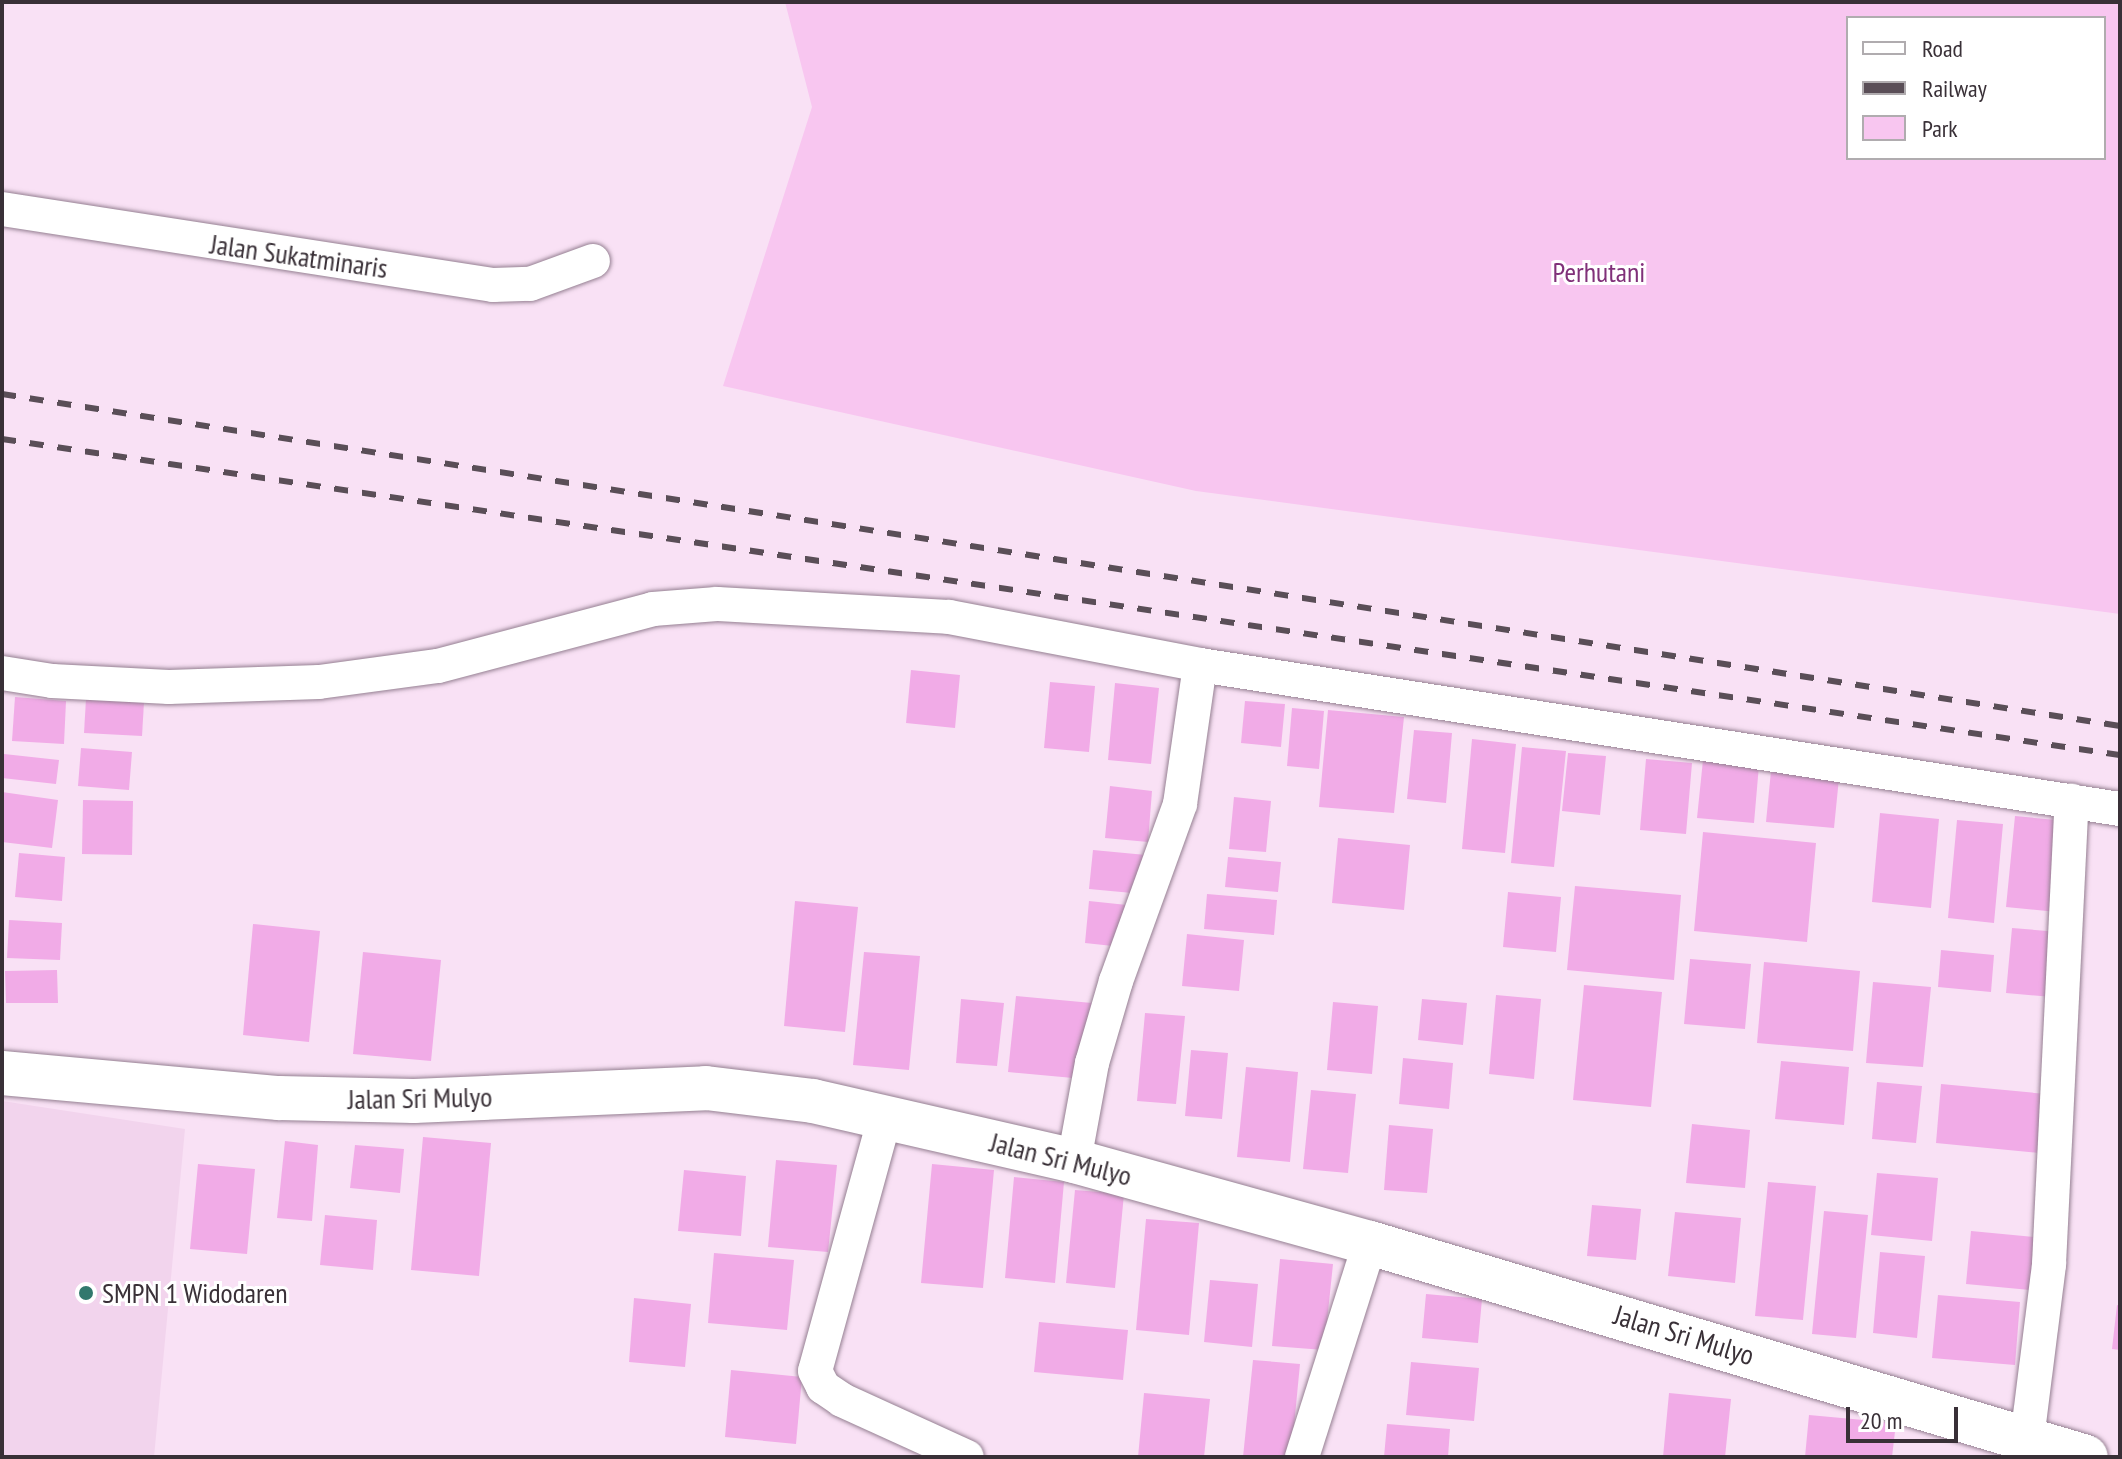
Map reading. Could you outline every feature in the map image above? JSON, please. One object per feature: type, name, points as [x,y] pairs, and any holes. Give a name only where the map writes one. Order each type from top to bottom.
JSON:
[{"type":"main road","name":"Jalan Sri Mulyo","points":[[2,1073],[279,1098],[414,1101],[706,1088],[813,1101],[1074,1161],[1370,1243],[2086,1457]]},
{"type":"street","name":"Jalan Sukatminaris","points":[[2,209],[493,285],[530,284],[593,261]]},
{"type":"street","points":[[2,673],[52,681],[169,687],[319,682],[438,666],[571,627],[653,609],[717,604],[949,617],[1200,665],[2120,809]]},
{"type":"street","points":[[1074,1161],[1092,1063],[1112,995],[1180,804],[1200,665]]},
{"type":"street","points":[[2027,1439],[2049,1264],[2072,801]]},
{"type":"street","points":[[885,1117],[815,1371],[823,1387],[842,1400],[967,1457]]},
{"type":"street","points":[[1302,1457],[1370,1243]]},
{"type":"shaded area","name":"SMPN 1 Widodaren","points":[[2,1101],[185,1129],[154,1457],[2,1457]]},
{"type":"green space","name":"Perhutani","points":[[785,2],[2120,2],[2120,614],[1196,491],[723,386],[812,107]]},
{"type":"building","points":[[911,670],[960,675],[955,728],[906,723]]},
{"type":"building","points":[[1050,682],[1095,686],[1089,752],[1044,748]]},
{"type":"building","points":[[1115,683],[1159,688],[1151,764],[1108,760]]},
{"type":"building","points":[[15,697],[66,701],[64,744],[12,741]]},
{"type":"building","points":[[86,699],[144,702],[142,736],[84,733]]},
{"type":"building","points":[[1245,701],[1285,704],[1281,747],[1241,743]]},
{"type":"building","points":[[1292,708],[1324,711],[1319,769],[1287,766]]},
{"type":"building","points":[[1328,710],[1404,717],[1394,813],[1319,807]]},
{"type":"building","points":[[1414,730],[1452,733],[1446,803],[1407,799]]},
{"type":"building","points":[[1472,739],[1516,744],[1505,853],[1462,849]]},
{"type":"building","points":[[1522,747],[1566,751],[1554,867],[1511,863]]},
{"type":"building","points":[[81,748],[132,752],[129,790],[78,786]]},
{"type":"building","points":[[1568,753],[1606,756],[1600,815],[1562,811]]},
{"type":"building","points":[[4,754],[59,760],[56,784],[2,778]]},
{"type":"building","points":[[1646,759],[1692,763],[1686,834],[1640,830]]},
{"type":"building","points":[[1703,760],[1759,765],[1754,823],[1697,818]]},
{"type":"building","points":[[1771,771],[1839,778],[1834,828],[1766,822]]},
{"type":"building","points":[[1110,786],[1152,791],[1148,842],[1105,838]]},
{"type":"building","points":[[2,792],[58,800],[52,848],[2,842]]},
{"type":"building","points":[[1234,797],[1271,801],[1266,852],[1229,849]]},
{"type":"building","points":[[83,800],[133,801],[132,855],[82,854]]},
{"type":"building","points":[[1880,813],[1939,819],[1931,908],[1872,902]]},
{"type":"building","points":[[2015,816],[2066,821],[2057,912],[2006,907]]},
{"type":"building","points":[[1957,820],[2003,824],[1994,923],[1948,918]]},
{"type":"building","points":[[1703,832],[1816,843],[1807,942],[1694,931]]},
{"type":"building","points":[[1338,838],[1410,845],[1404,910],[1332,903]]},
{"type":"building","points":[[1093,850],[1146,855],[1143,894],[1089,889]]},
{"type":"building","points":[[19,853],[65,857],[62,901],[15,897]]},
{"type":"building","points":[[1228,857],[1281,862],[1278,892],[1225,887]]},
{"type":"building","points":[[1575,886],[1681,895],[1674,980],[1567,970]]},
{"type":"building","points":[[1508,892],[1561,897],[1556,952],[1503,947]]},
{"type":"building","points":[[1207,894],[1277,900],[1274,935],[1204,929]]},
{"type":"building","points":[[795,901],[858,907],[845,1032],[784,1026]]},
{"type":"building","points":[[1089,901],[1127,905],[1122,947],[1085,943]]},
{"type":"building","points":[[9,920],[62,923],[60,960],[7,958]]},
{"type":"building","points":[[253,924],[320,931],[309,1042],[243,1035]]},
{"type":"building","points":[[2012,928],[2059,932],[2052,997],[2006,993]]},
{"type":"building","points":[[1187,934],[1244,940],[1239,991],[1182,986]]},
{"type":"building","points":[[1941,950],[1994,955],[1991,992],[1938,987]]},
{"type":"building","points":[[363,952],[441,960],[431,1061],[353,1054]]},
{"type":"building","points":[[864,952],[920,956],[909,1070],[853,1065]]},
{"type":"building","points":[[1690,959],[1751,964],[1745,1029],[1684,1024]]},
{"type":"building","points":[[1764,962],[1860,971],[1853,1051],[1757,1043]]},
{"type":"building","points":[[57,970],[58,1003],[6,1003],[5,971]]},
{"type":"building","points":[[1873,982],[1931,987],[1923,1067],[1866,1063]]},
{"type":"building","points":[[1584,985],[1662,992],[1651,1107],[1573,1100]]},
{"type":"building","points":[[1496,995],[1541,999],[1534,1079],[1489,1074]]},
{"type":"building","points":[[1016,996],[1092,1003],[1084,1079],[1008,1072]]},
{"type":"building","points":[[961,999],[1004,1003],[997,1066],[956,1063]]},
{"type":"building","points":[[1422,999],[1467,1003],[1463,1045],[1418,1040]]},
{"type":"building","points":[[1333,1002],[1378,1006],[1372,1074],[1327,1070]]},
{"type":"building","points":[[1145,1013],[1185,1016],[1176,1104],[1137,1101]]},
{"type":"building","points":[[1191,1050],[1228,1053],[1222,1119],[1185,1116]]},
{"type":"building","points":[[1403,1058],[1453,1063],[1449,1109],[1399,1104]]},
{"type":"building","points":[[1781,1061],[1849,1067],[1844,1125],[1775,1119]]},
{"type":"building","points":[[1246,1067],[1298,1072],[1290,1162],[1237,1157]]},
{"type":"building","points":[[1877,1082],[1922,1086],[1916,1143],[1872,1139]]},
{"type":"building","points":[[1941,1084],[2046,1094],[2040,1153],[1936,1143]]},
{"type":"building","points":[[1311,1090],[1356,1094],[1348,1173],[1303,1169]]},
{"type":"building","points":[[1692,1124],[1750,1130],[1745,1188],[1686,1183]]},
{"type":"building","points":[[1389,1125],[1433,1129],[1427,1193],[1384,1190]]},
{"type":"building","points":[[423,1137],[491,1143],[479,1276],[411,1270]]},
{"type":"building","points":[[285,1141],[318,1145],[312,1221],[277,1218]]},
{"type":"building","points":[[355,1145],[404,1149],[400,1193],[350,1188]]},
{"type":"building","points":[[776,1160],[837,1165],[828,1252],[768,1247]]},
{"type":"building","points":[[198,1164],[255,1169],[247,1254],[190,1249]]},
{"type":"building","points":[[932,1164],[994,1170],[983,1288],[921,1283]]},
{"type":"building","points":[[684,1170],[746,1176],[741,1236],[678,1231]]},
{"type":"building","points":[[1877,1173],[1938,1178],[1932,1241],[1871,1235]]},
{"type":"building","points":[[1014,1177],[1064,1182],[1055,1283],[1005,1278]]},
{"type":"building","points":[[1768,1182],[1816,1186],[1803,1320],[1755,1316]]},
{"type":"building","points":[[1075,1190],[1124,1194],[1115,1288],[1066,1283]]},
{"type":"building","points":[[1592,1205],[1641,1209],[1636,1260],[1587,1256]]},
{"type":"building","points":[[1824,1211],[1868,1215],[1856,1338],[1812,1334]]},
{"type":"building","points":[[1675,1212],[1741,1218],[1735,1283],[1668,1276]]},
{"type":"building","points":[[325,1215],[377,1220],[373,1270],[320,1265]]},
{"type":"building","points":[[1146,1219],[1199,1223],[1189,1335],[1136,1330]]},
{"type":"building","points":[[1971,1231],[2035,1237],[2030,1290],[1966,1284]]},
{"type":"building","points":[[1880,1252],[1925,1256],[1917,1338],[1873,1333]]},
{"type":"building","points":[[714,1253],[794,1260],[787,1330],[708,1323]]},
{"type":"building","points":[[1280,1259],[1333,1264],[1324,1350],[1272,1346]]},
{"type":"building","points":[[1210,1280],[1258,1284],[1252,1347],[1204,1342]]},
{"type":"building","points":[[1426,1294],[1482,1299],[1478,1343],[1422,1338]]},
{"type":"building","points":[[1938,1295],[2020,1302],[2015,1365],[1932,1358]]},
{"type":"building","points":[[634,1298],[691,1304],[685,1367],[629,1362]]},
{"type":"building","points":[[2117,1305],[2120,1306],[2120,1350],[2112,1349]]},
{"type":"building","points":[[1039,1322],[1128,1330],[1123,1380],[1034,1372]]},
{"type":"building","points":[[1253,1360],[1300,1364],[1291,1457],[1243,1457]]},
{"type":"building","points":[[1411,1362],[1479,1368],[1474,1421],[1406,1415]]},
{"type":"building","points":[[731,1370],[802,1377],[796,1444],[725,1437]]},
{"type":"building","points":[[1144,1393],[1210,1399],[1204,1457],[1138,1457]]},
{"type":"building","points":[[1669,1393],[1731,1399],[1725,1457],[1663,1457]]},
{"type":"building","points":[[1809,1415],[1896,1423],[1892,1457],[1805,1457]]},
{"type":"building","points":[[1387,1424],[1450,1429],[1448,1457],[1384,1457]]},
{"type":"railway","points":[[2,394],[2120,726]]},
{"type":"railway","points":[[2,439],[2120,755]]},
{"type":"place","name":"SMPN 1 Widodaren","points":[[86,1293]]}]
